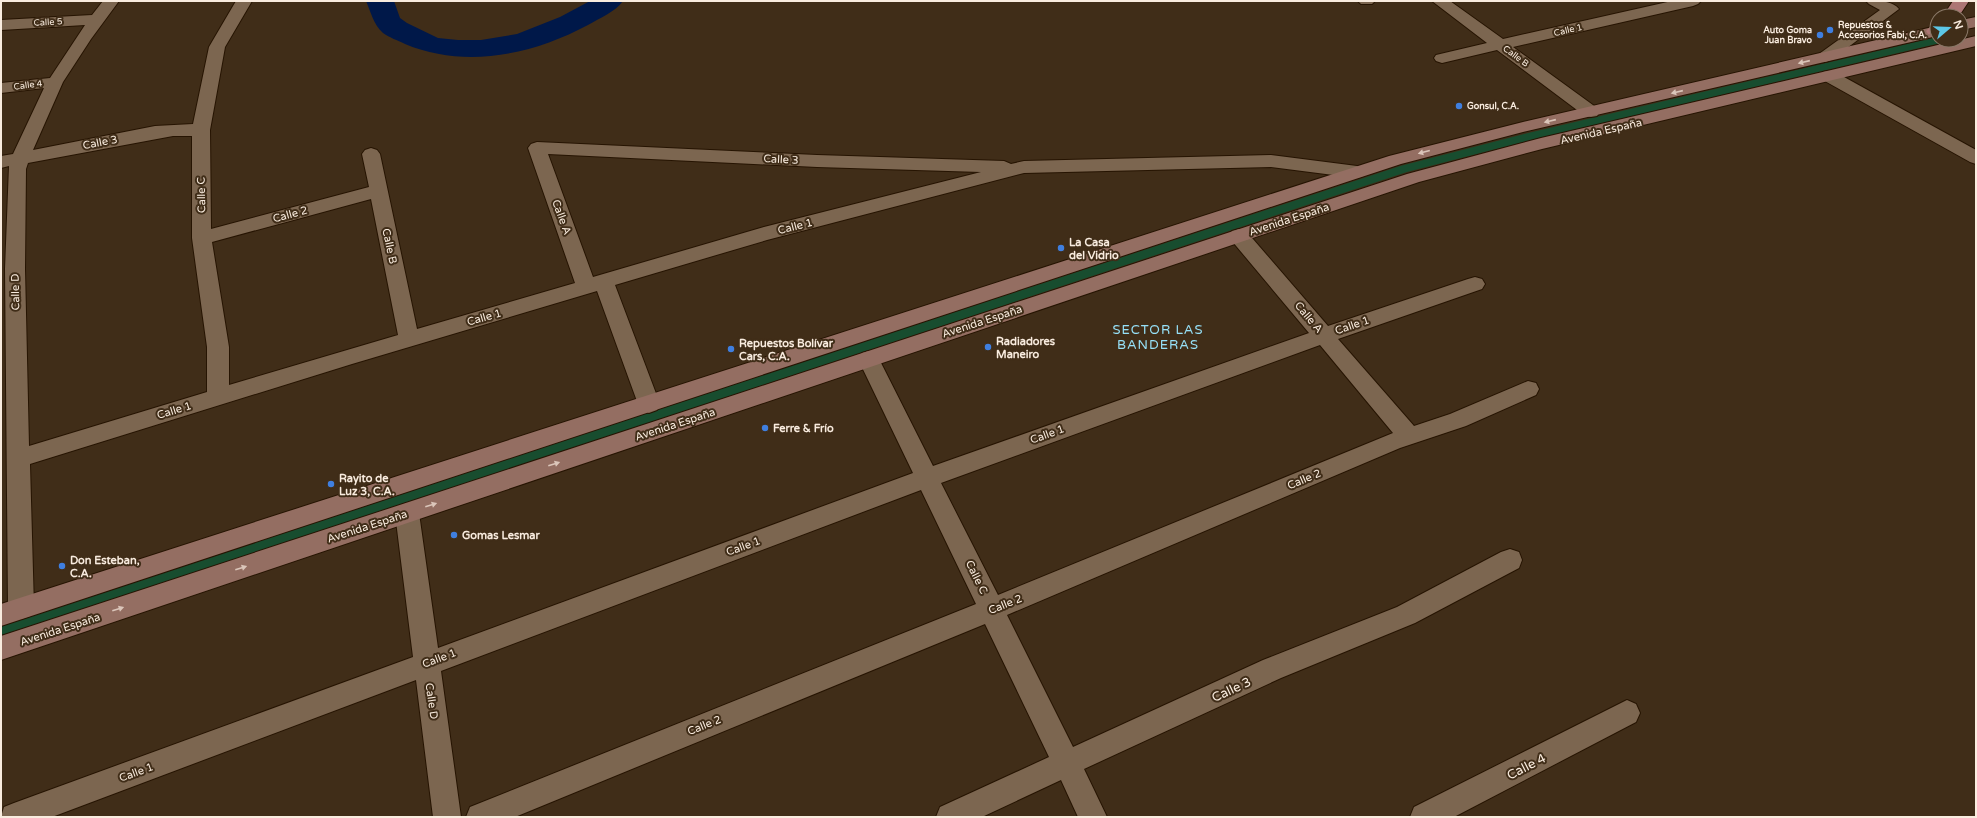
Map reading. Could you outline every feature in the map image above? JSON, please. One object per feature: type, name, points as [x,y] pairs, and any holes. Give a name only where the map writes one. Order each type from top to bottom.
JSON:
[{"type":"main road","name":"Avenida España","points":[[1,648],[1432,172],[1827,67],[1929,32]]},
{"type":"main road","name":"Avenida España","points":[[1,615],[1357,172],[1442,147],[1591,112],[1827,67],[1976,41]]},
{"type":"street","name":"Calle D","points":[[21,608],[15,269],[17,170],[11,160],[55,82],[96,20],[111,1]]},
{"type":"street","name":"Calle C","points":[[218,396],[218,347],[202,238],[201,130],[217,47],[244,1]]},
{"type":"street","name":"Calle B","points":[[1440,1],[1591,112]]},
{"type":"street","name":"Calle 1","points":[[1442,58],[1693,1]]},
{"type":"street","name":"Avenida España","points":[[1827,67],[1891,9],[1874,1]]},
{"type":"street","name":"Calle 5","points":[[1,26],[96,20]]},
{"type":"street","points":[[1827,67],[1976,158]]},
{"type":"street","name":"Calle 4","points":[[1,88],[55,82]]},
{"type":"street","name":"Calle 3","points":[[11,160],[155,132],[173,130],[201,130]]},
{"type":"street","name":"Calle 3","points":[[537,148],[817,161],[1024,167]]},
{"type":"street","name":"Calle A","points":[[537,148],[648,404]]},
{"type":"street","name":"Calle B","points":[[371,154],[409,339]]},
{"type":"street","name":"Calle 1","points":[[19,458],[218,396],[764,234],[1024,167],[1271,161],[1357,172]]},
{"type":"street","name":"Calle 2","points":[[202,238],[378,190]]},
{"type":"street","name":"Calle A","points":[[1239,236],[1410,436]]},
{"type":"street","name":"Calle 1","points":[[14,817],[928,478],[1324,335],[1475,284]]},
{"type":"street","name":"Calle C","points":[[869,359],[1094,817]]},
{"type":"street","name":"Calle 2","points":[[480,817],[992,609],[1410,436],[1458,420],[1528,389]]},
{"type":"street","name":"Calle D","points":[[407,513],[447,817]]},
{"type":"street","name":"Calle 3","points":[[950,817],[1272,670],[1406,614],[1510,560]]},
{"type":"street","name":"Calle 4","points":[[1424,817],[1628,713]]},
{"type":"green space","points":[[1929,39],[1929,46],[1535,139],[1407,172],[1,637],[1,625],[1400,166],[1528,133]]},
{"type":"waterway","points":[[380,1],[388,21],[397,29],[431,45],[458,49],[481,49],[526,40],[570,23],[609,1]]},
{"type":"place","name":"Repuestos & Accesorios Fabi, C.A.","points":[[1830,30]]},
{"type":"place","name":"Auto Goma Juan Bravo","points":[[1820,35]]},
{"type":"place","name":"Gonsul, C.A.","points":[[1459,106]]},
{"type":"place","name":"La Casa del Vidrio","points":[[1061,248]]},
{"type":"place","name":"Radiadores Maneiro","points":[[988,347]]},
{"type":"place","name":"Repuestos Bolívar Cars, C.A.","points":[[731,349]]},
{"type":"place","name":"Ferre & Frío","points":[[765,428]]},
{"type":"place","name":"Rayito de Luz 3, C.A.","points":[[331,484]]},
{"type":"place","name":"Gomas Lesmar","points":[[454,535]]},
{"type":"place","name":"Don Esteban, C.A.","points":[[62,566]]},
{"type":"district","name":"SECTOR LAS BANDERAS","points":[[1158,336]]}]
